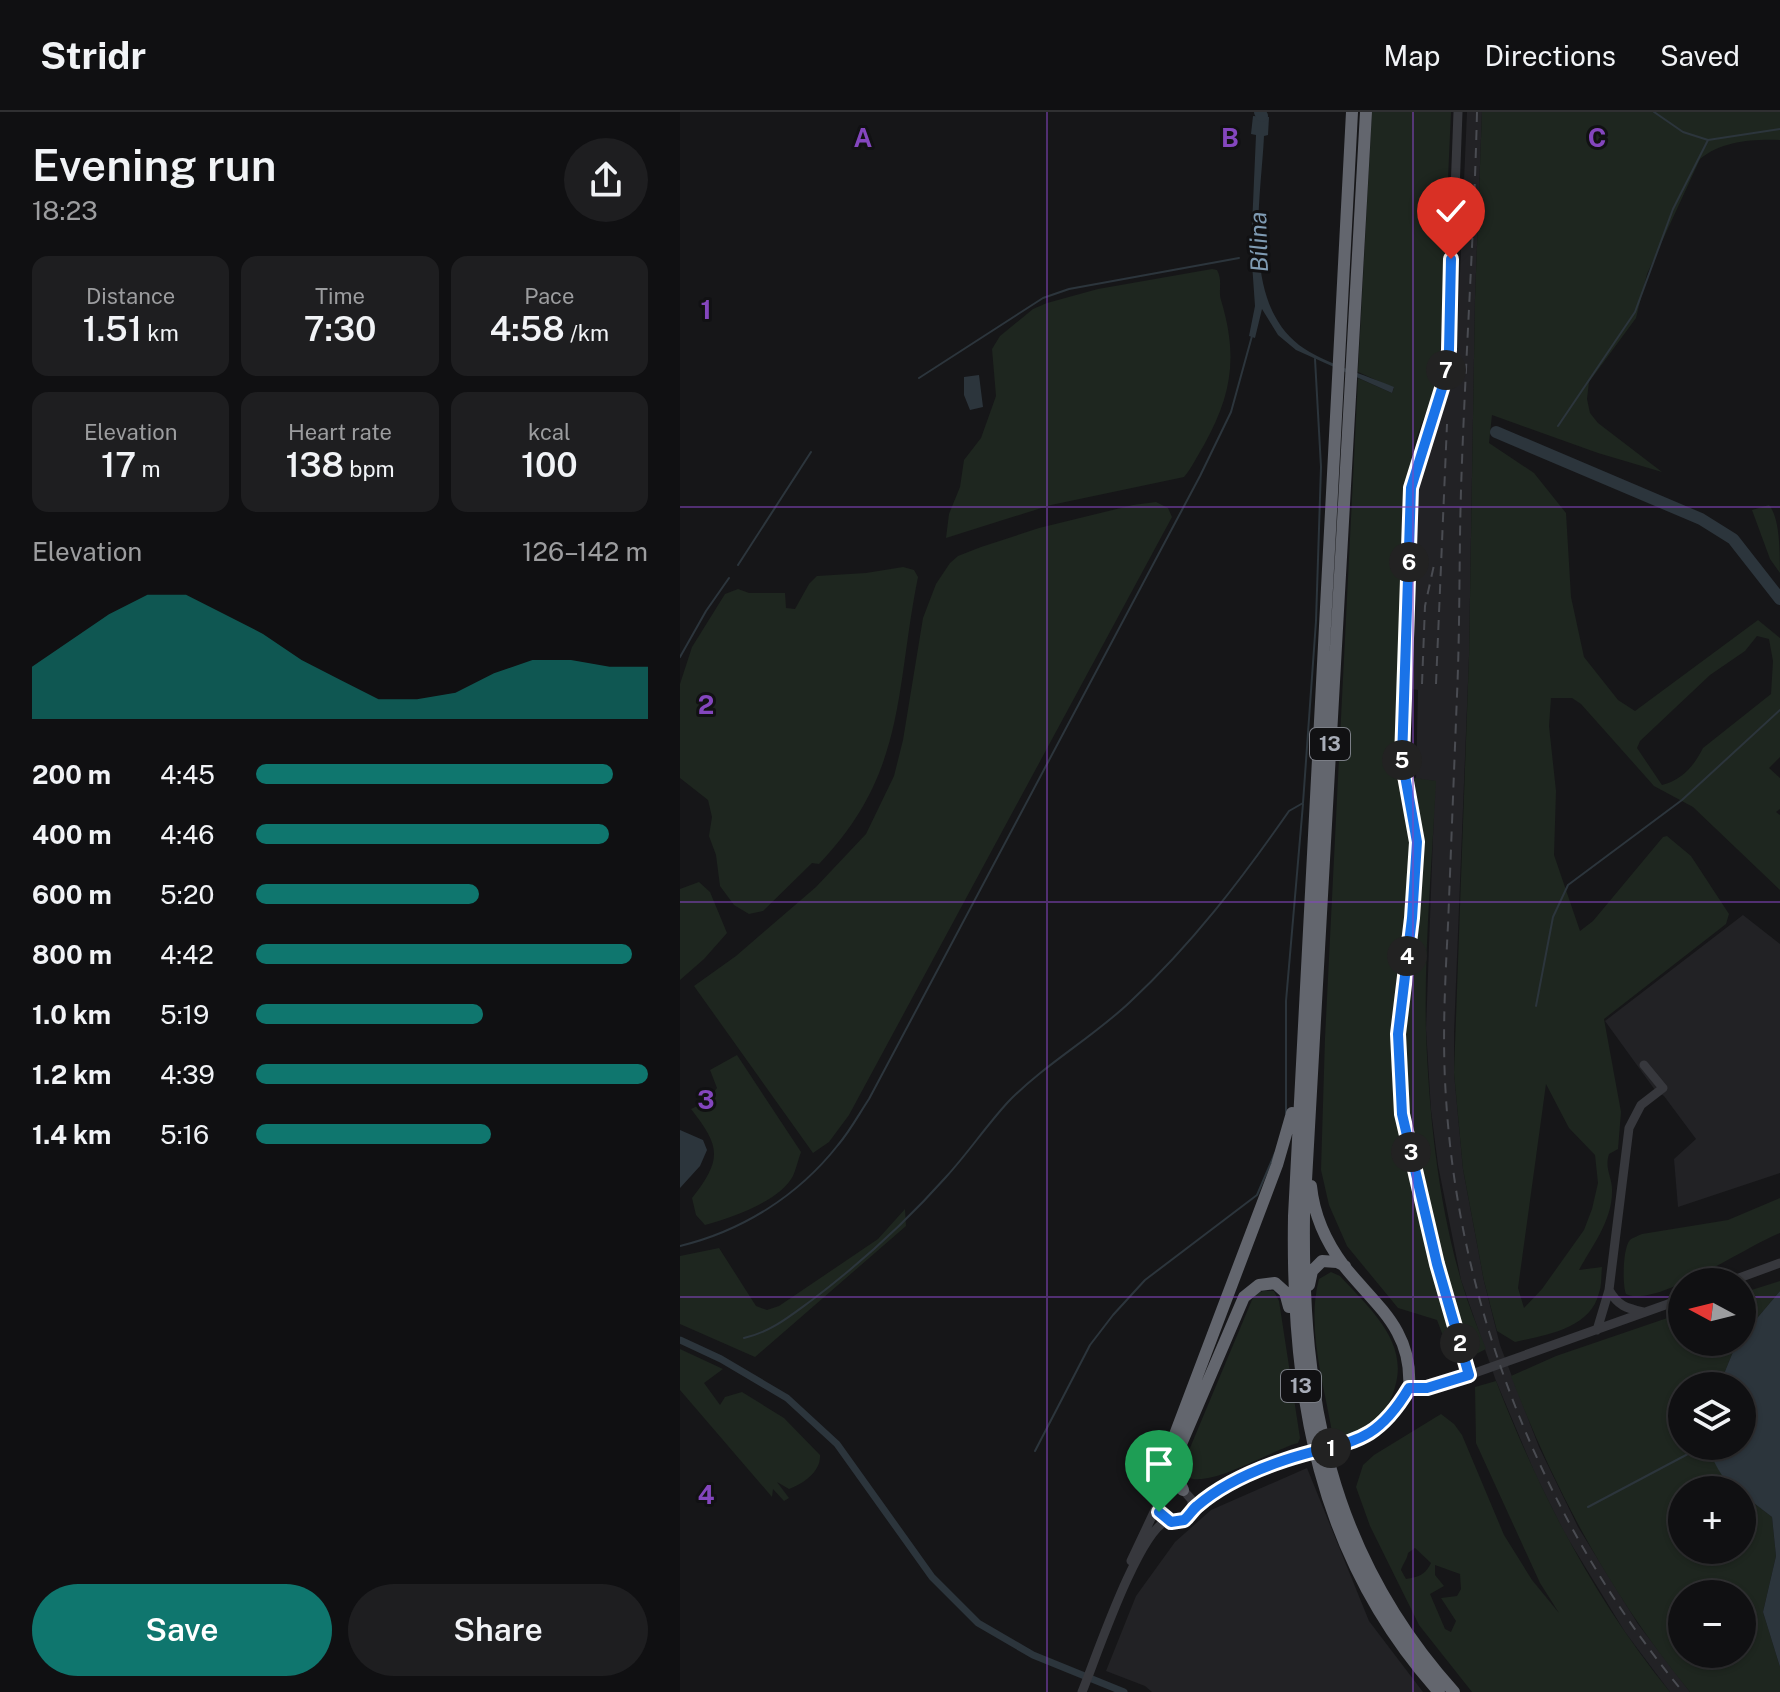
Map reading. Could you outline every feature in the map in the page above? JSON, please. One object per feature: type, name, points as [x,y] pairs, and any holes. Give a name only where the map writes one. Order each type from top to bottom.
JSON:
[{"type":"highway","name":"13","points":[[1352,112],[1346,341],[1307,1159],[1301,1388],[1317,1463],[1347,1549],[1389,1628],[1439,1692]]},
{"type":"highway","name":"13","points":[[1346,341],[1366,112]]},
{"type":"highway","name":"13","points":[[1342,423],[1303,1047],[1293,1278],[1301,1341],[1329,1464],[1357,1545],[1399,1623],[1431,1667],[1454,1692]]},
{"type":"highway","points":[[1166,1490],[1169,1486],[1171,1445],[1291,1124],[1303,1047]]},
{"type":"highway","points":[[1307,1159],[1316,1216],[1328,1242],[1345,1266],[1386,1311],[1403,1339],[1411,1369],[1409,1388]]},
{"type":"highway","points":[[1301,1341],[1312,1271],[1322,1261],[1345,1266]]},
{"type":"highway","points":[[1187,1493],[1175,1472],[1176,1456],[1244,1297],[1250,1290],[1275,1283],[1281,1287],[1288,1298],[1301,1341]]},
{"type":"street","points":[[1458,112],[1449,350],[1444,382],[1411,488],[1402,759],[1417,842],[1412,918],[1398,1034],[1402,1114],[1437,1264],[1469,1375]]},
{"type":"street","points":[[1597,1330],[1609,1290],[1629,1128],[1641,1105],[1663,1088],[1644,1065]]},
{"type":"street","points":[[1756,1272],[1780,1263]]},
{"type":"street","points":[[1609,1290],[1623,1308],[1647,1313]]},
{"type":"street","points":[[1082,1692],[1145,1545],[1161,1524],[1166,1521],[1180,1522],[1217,1493],[1254,1472],[1288,1459],[1355,1441],[1376,1430],[1394,1413],[1409,1388],[1427,1388],[1469,1375],[1668,1305]]},
{"type":"street","points":[[1111,1621],[1140,1537],[1160,1496],[1166,1490],[1199,1498],[1217,1493]]},
{"type":"street","points":[[1187,1493],[1192,1512]]},
{"type":"street","points":[[1158,1504],[1166,1521]]},
{"type":"shaded area","points":[[1372,112],[1451,112],[1439,378],[1414,444],[1408,489],[1400,776],[1436,781],[1426,969],[1430,1094],[1436,1157],[1453,1250],[1486,1349],[1476,1354],[1448,1349],[1437,1320],[1398,1308],[1347,1246],[1329,1205],[1321,1170],[1358,378],[1392,393],[1394,388],[1358,372]]},
{"type":"shaded area","points":[[1467,112],[1482,112],[1475,299],[1469,657],[1454,1033],[1454,1073],[1463,1169],[1484,1281],[1500,1345],[1539,1447],[1578,1527],[1638,1624],[1668,1663],[1668,1668],[1672,1668],[1690,1692],[1670,1692],[1625,1632],[1565,1534],[1536,1476],[1496,1381],[1461,1280],[1438,1165],[1426,1029],[1435,781],[1416,780],[1418,690],[1411,689],[1415,491],[1425,427],[1457,342]]},
{"type":"shaded area","points":[[1482,112],[1780,112],[1780,140],[1738,142],[1718,148],[1700,159],[1647,274],[1636,318],[1589,382],[1587,399],[1590,413],[1598,423],[1662,472],[1492,415],[1489,443],[1534,473],[1566,513],[1571,597],[1584,657],[1618,700],[1635,711],[1758,620],[1780,638],[1780,757],[1769,768],[1780,778],[1780,809],[1776,812],[1780,815],[1780,890],[1693,807],[1654,786],[1581,704],[1572,698],[1551,698],[1549,726],[1556,791],[1554,855],[1580,931],[1593,921],[1667,836],[1691,856],[1729,914],[1726,924],[1604,1019],[1621,1112],[1618,1149],[1609,1154],[1608,1159],[1612,1187],[1609,1213],[1579,1270],[1602,1267],[1600,1290],[1594,1305],[1577,1322],[1553,1333],[1515,1342],[1497,1331],[1484,1281],[1463,1169],[1454,1073],[1469,657],[1475,299]],"holes":[[[1757,636],[1769,639],[1773,661],[1771,694],[1703,748],[1681,776],[1662,785],[1637,748],[1640,741],[1710,675],[1745,651]],[[1546,1084],[1569,1128],[1595,1155],[1598,1183],[1584,1230],[1542,1289],[1524,1308],[1518,1288]]]},
{"type":"shaded area","points":[[1253,116],[1269,117],[1268,135],[1264,136],[1259,248],[1269,302],[1281,326],[1299,345],[1332,363],[1394,387],[1392,393],[1296,350],[1278,335],[1262,309],[1255,338],[1249,336],[1255,306],[1251,249],[1256,135],[1251,134]]},
{"type":"shaded area","points":[[1217,270],[1220,278],[1220,296],[1229,340],[1229,375],[1221,409],[1184,477],[1051,505],[946,538],[949,514],[960,487],[964,460],[981,438],[996,396],[992,349],[1000,336],[1033,309],[1047,303],[1098,289]]},
{"type":"shaded area","points":[[979,375],[983,407],[970,410],[964,395],[964,377]]},
{"type":"shaded area","points":[[1156,502],[1168,508],[1172,517],[849,1115],[829,1142],[813,1153],[694,986],[736,956],[816,887],[866,834],[894,776],[923,618],[936,584],[950,563],[958,556],[1039,528]]},
{"type":"shaded area","points":[[1769,505],[1777,527],[1780,573],[1770,559],[1752,510]]},
{"type":"shaded area","points":[[903,567],[914,570],[918,577],[900,694],[883,763],[848,830],[819,864],[812,863],[763,911],[749,914],[734,905],[720,886],[716,855],[709,836],[712,817],[708,800],[680,778],[680,684],[692,647],[725,594],[738,589],[749,593],[785,593],[786,608],[795,609],[817,576]]},
{"type":"shaded area","points":[[699,882],[710,892],[727,933],[680,980],[680,889]]},
{"type":"shaded area","points":[[1743,915],[1780,944],[1780,1173],[1678,1207],[1674,1159],[1696,1139],[1664,1096],[1655,1090],[1605,1021]]},
{"type":"shaded area","points":[[737,1055],[801,1152],[793,1176],[777,1193],[741,1213],[705,1225],[696,1215],[692,1198],[709,1173],[714,1153],[708,1133],[691,1109],[706,1102],[717,1088],[710,1070]]},
{"type":"shaded area","points":[[680,1130],[703,1140],[707,1150],[700,1166],[680,1188]]},
{"type":"shaded area","points":[[1780,1198],[1780,1233],[1713,1268],[1668,1268],[1668,1288],[1640,1296],[1626,1294],[1625,1258],[1631,1239],[1642,1234],[1728,1220]]},
{"type":"shaded area","points":[[905,1209],[906,1226],[755,1357],[680,1324],[680,1256],[719,1248],[756,1306],[767,1310],[779,1306],[878,1239]]},
{"type":"shaded area","points":[[1331,1272],[1340,1276],[1383,1326],[1391,1340],[1398,1370],[1395,1387],[1380,1416],[1358,1432],[1348,1435],[1332,1432],[1315,1336],[1315,1297],[1319,1279]]},
{"type":"shaded area","points":[[1780,1281],[1780,1291],[1756,1319],[1756,1289]]},
{"type":"shaded area","points":[[1274,1291],[1279,1301],[1300,1438],[1298,1443],[1210,1478],[1187,1477],[1184,1469],[1187,1455],[1254,1295]]},
{"type":"shaded area","points":[[1780,1291],[1780,1667],[1763,1612],[1776,1556],[1772,1517],[1756,1505],[1756,1476],[1723,1476],[1713,1460],[1756,1460],[1756,1372],[1725,1372],[1731,1356],[1756,1356],[1756,1319]]},
{"type":"shaded area","points":[[1668,1318],[1668,1356],[1731,1356],[1725,1372],[1668,1372],[1668,1460],[1714,1460],[1723,1476],[1668,1476],[1668,1564],[1756,1564],[1756,1505],[1772,1517],[1776,1556],[1763,1612],[1780,1667],[1780,1692],[1690,1692],[1671,1668],[1756,1668],[1756,1580],[1668,1580],[1668,1664],[1635,1619],[1587,1541],[1546,1460],[1511,1376],[1556,1356]]},
{"type":"shaded area","points":[[680,1349],[723,1369],[704,1383],[720,1405],[725,1397],[742,1392],[784,1418],[820,1455],[818,1467],[800,1484],[789,1489],[777,1482],[789,1498],[784,1501],[773,1489],[772,1497],[680,1390]]},
{"type":"shaded area","points":[[1496,1381],[1531,1463],[1571,1543],[1617,1620],[1670,1692],[1472,1692],[1419,1625],[1370,1526],[1356,1487],[1363,1465],[1374,1455],[1441,1414],[1462,1435],[1504,1535],[1532,1580],[1559,1613],[1540,1583],[1476,1443],[1475,1387]],"holes":[[[1415,1548],[1431,1563],[1421,1575],[1406,1579],[1401,1570],[1408,1553]],[[1435,1565],[1460,1574],[1461,1589],[1457,1596],[1441,1598],[1456,1621],[1451,1632],[1445,1629],[1430,1594],[1444,1586],[1435,1575]]]},
{"type":"shaded area","points":[[1307,1468],[1369,1621],[1423,1692],[1152,1692],[1145,1686],[1106,1671],[1136,1596],[1175,1542],[1211,1510]]},
{"type":"waterway","name":"Bílina","points":[[1260,112],[1262,116]]},
{"type":"waterway","points":[[1654,112],[1683,132],[1708,140],[1780,129]]},
{"type":"waterway","points":[[1558,426],[1635,312],[1673,209],[1708,140]]},
{"type":"waterway","points":[[919,378],[1043,298],[1069,289],[1239,258]]},
{"type":"waterway","points":[[680,1246],[747,1221],[787,1195],[838,1145],[869,1099],[1200,476],[1231,412],[1252,336]]},
{"type":"waterway","points":[[744,1338],[772,1328],[796,1312],[848,1272],[899,1226],[954,1168],[1008,1102],[1153,980],[1234,886],[1289,811],[1303,803],[1316,621],[1321,467],[1315,359]]},
{"type":"waterway","name":"Bílina","points":[[1496,432],[1701,519],[1733,539],[1780,599]]},
{"type":"waterway","points":[[738,565],[811,452]]},
{"type":"waterway","points":[[680,657],[729,578]]},
{"type":"waterway","points":[[1536,1006],[1553,917],[1568,885],[1682,800],[1780,710]]},
{"type":"waterway","points":[[1286,1113],[1286,1001],[1303,804]]},
{"type":"waterway","points":[[1035,1451],[1090,1345],[1113,1315],[1145,1280],[1257,1195],[1275,1153]]},
{"type":"waterway","points":[[680,1340],[721,1359],[787,1398],[837,1444],[932,1577],[978,1623],[1033,1655],[1124,1692]]},
{"type":"waterway","points":[[1588,1507],[1677,1460]]},
{"type":"railway","points":[[1477,112],[1444,1012],[1446,1098],[1454,1178],[1469,1258],[1491,1336],[1518,1413],[1551,1488],[1590,1560],[1634,1628],[1683,1692]]},
{"type":"railway","points":[[1436,684],[1447,424]]},
{"type":"railway","points":[[1422,684],[1425,606],[1434,565]]},
{"type":"route","points":[[1159,1512],[1166,1521],[1175,1523],[1184,1520],[1197,1506],[1254,1472],[1288,1459],[1355,1441],[1376,1430],[1394,1413],[1409,1388],[1427,1388],[1469,1375],[1437,1264],[1402,1114],[1398,1034],[1412,918],[1417,842],[1402,759],[1411,488],[1444,382],[1449,350],[1451,259]]}]
